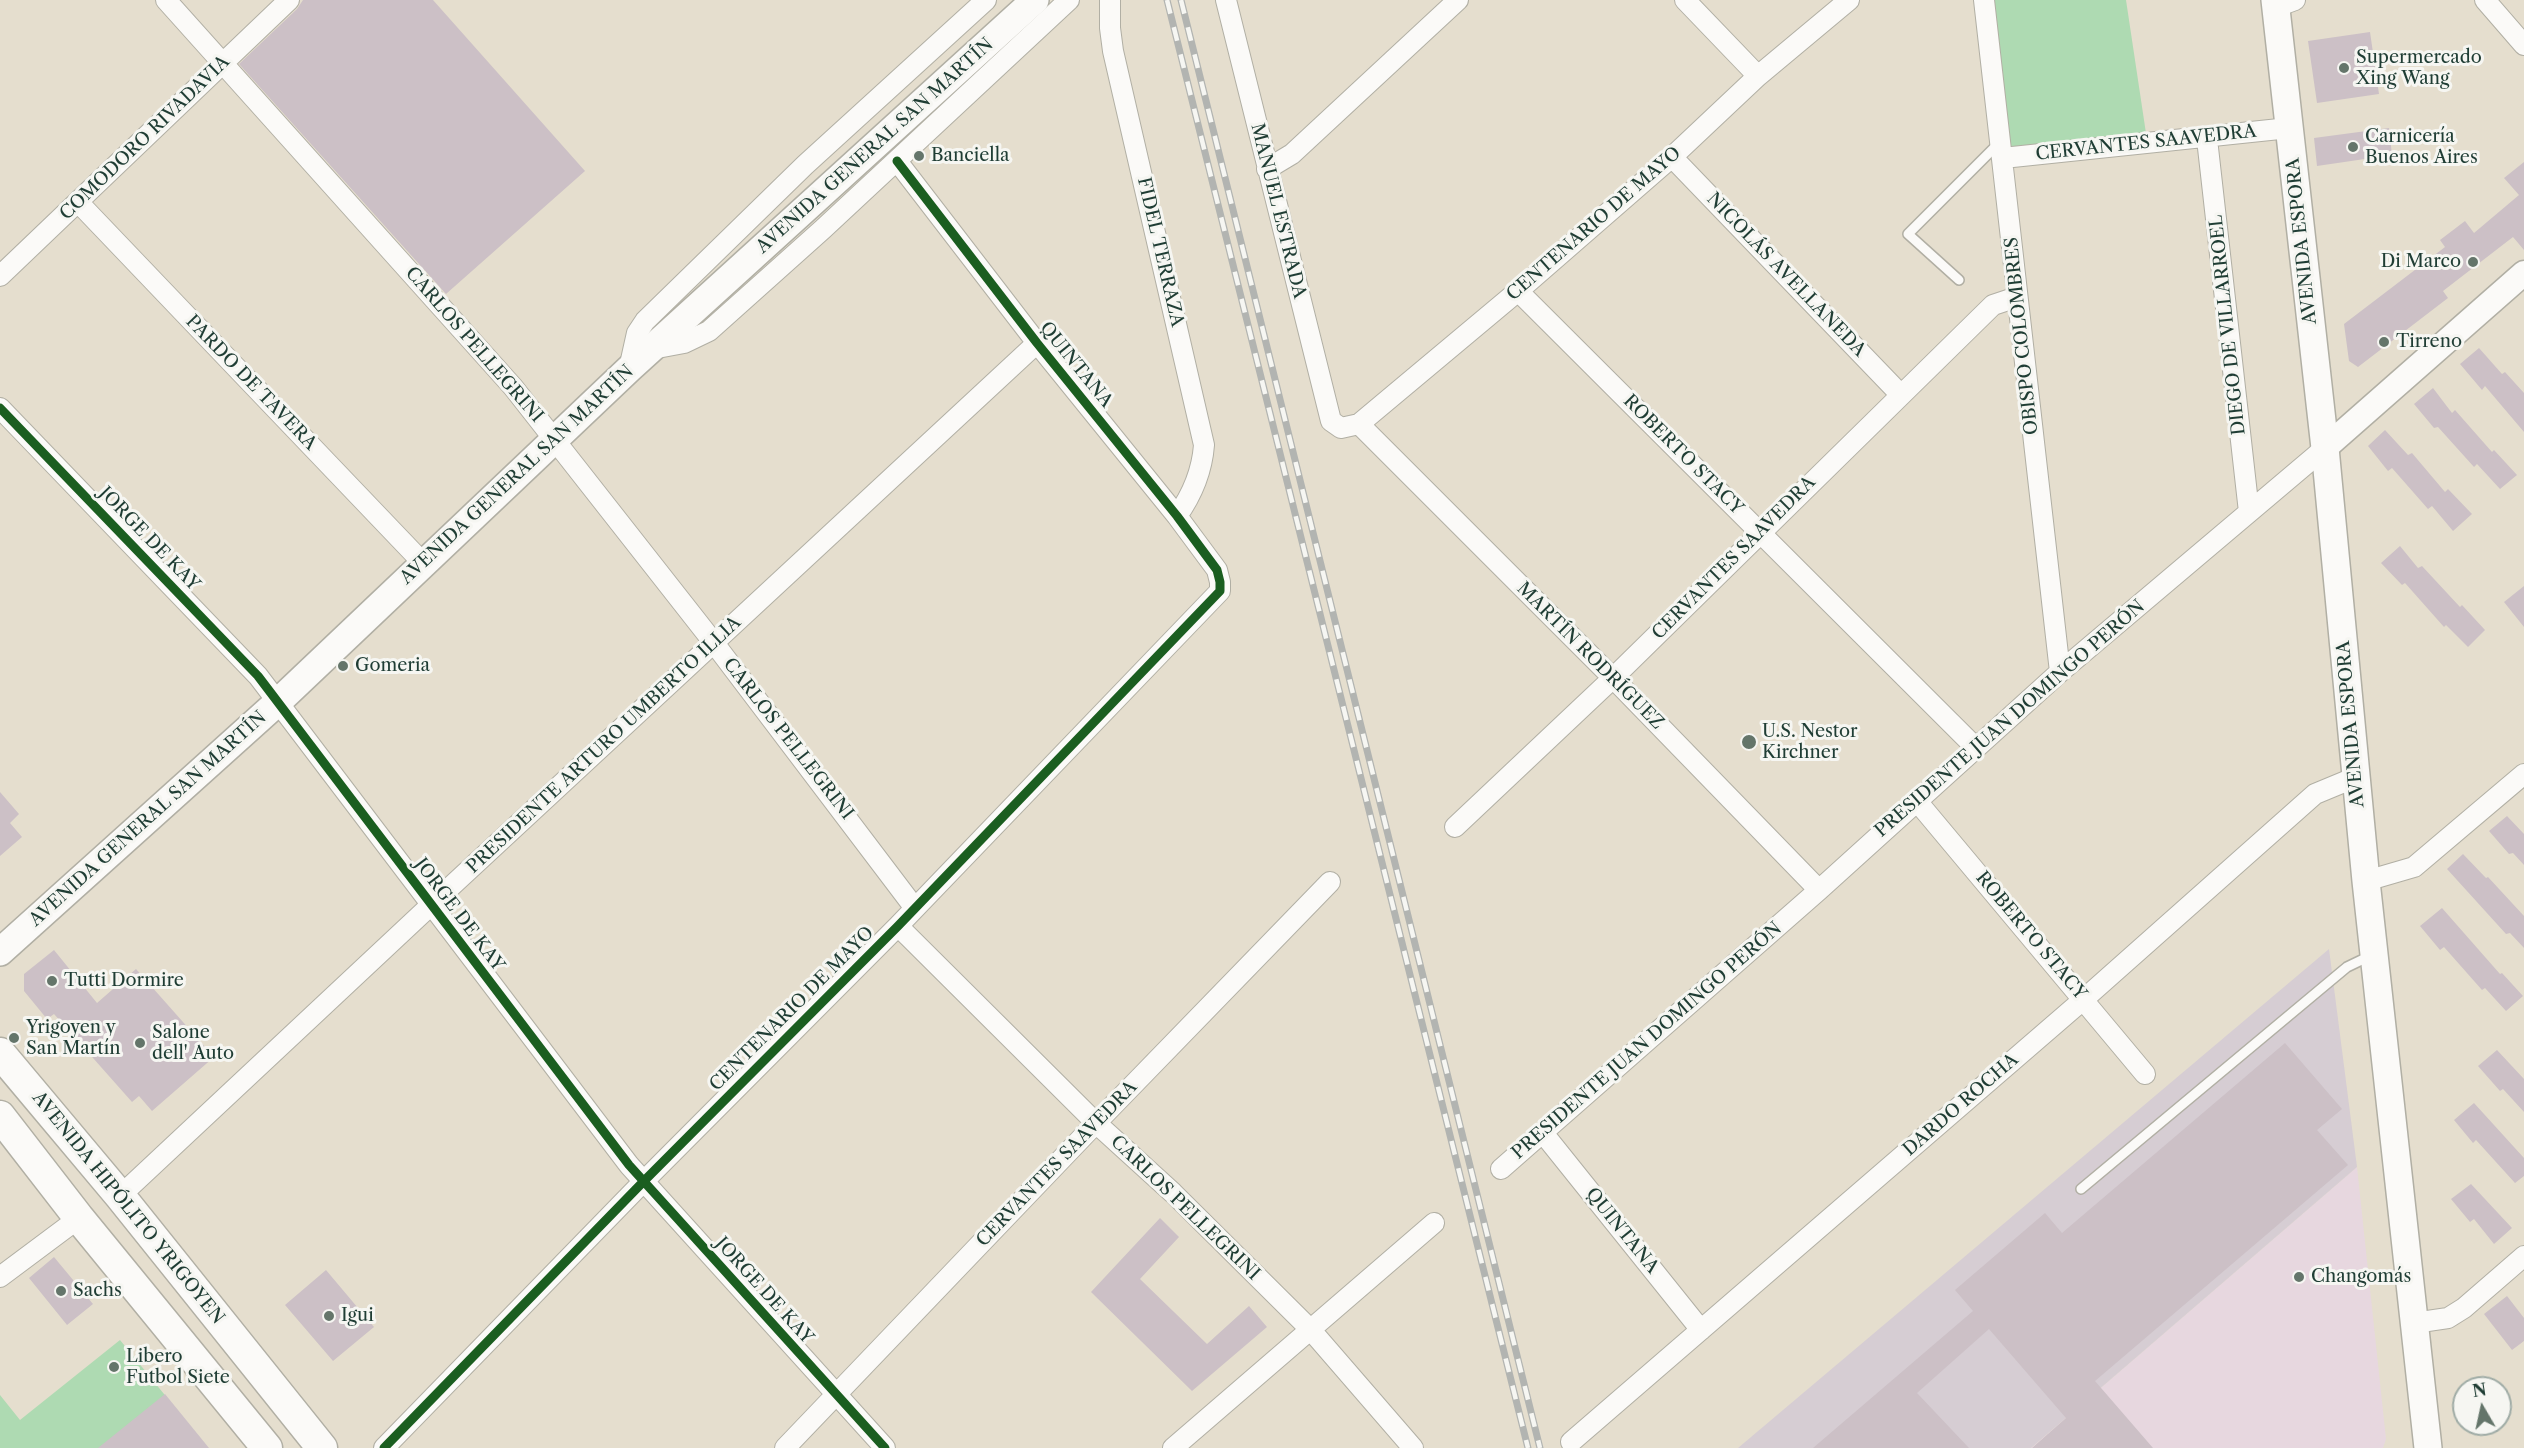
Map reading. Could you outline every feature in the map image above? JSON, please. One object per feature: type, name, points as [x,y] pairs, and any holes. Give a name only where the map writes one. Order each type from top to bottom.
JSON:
[{"type":"main road","name":"AVENIDA GENERAL SAN MARTÍN","points":[[0,952],[279,701],[629,369],[1035,0]]},
{"type":"main road","name":"AVENIDA ESPORA","points":[[2282,2],[2289,128],[2325,448],[2374,954],[2428,1448]]},
{"type":"main road","name":"AVENIDA HIPÓLITO YRIGOYEN","points":[[0,1053],[120,1196],[322,1448]]},
{"type":"main road","points":[[0,1116],[79,1218],[267,1448]]},
{"type":"street","name":"CARLOS PELLEGRINI","points":[[166,0],[493,363],[714,643],[914,908]]},
{"type":"street","name":"COMODORO RIVADAVIA","points":[[0,276],[289,0]]},
{"type":"street","points":[[629,369],[637,333],[645,321],[805,165],[986,0]]},
{"type":"street","points":[[652,349],[684,343],[710,330],[897,161],[1069,0]]},
{"type":"street","name":"FIDEL TERRAZA","points":[[1110,0],[1113,51],[1204,445],[1197,478],[1182,509]]},
{"type":"street","name":"MANUEL ESTRADA","points":[[1226,0],[1331,421],[1341,428],[1359,424]]},
{"type":"street","points":[[1267,169],[1292,154],[1458,0]]},
{"type":"street","points":[[1685,0],[1758,76]]},
{"type":"street","name":"CENTENARIO DE MAYO","points":[[1359,424],[1518,291],[1672,157],[1758,76],[1849,0]]},
{"type":"street","name":"OBISPO COLOMBRES","points":[[1984,0],[2060,672]]},
{"type":"street","points":[[2485,0],[2524,45]]},
{"type":"street","name":"CERVANTES SAAVEDRA","points":[[2002,150],[2207,139],[2289,128]]},
{"type":"street","name":"DIEGO DE VILLARROEL","points":[[2207,139],[2249,512]]},
{"type":"street","name":"NICOLÁS AVELLANEDA","points":[[1672,157],[1900,394]]},
{"type":"street","name":"QUINTANA","points":[[897,161],[1037,343],[1182,509],[1217,570],[1220,591]]},
{"type":"street","name":"PARDO DE TAVERA","points":[[78,202],[423,563]]},
{"type":"street","name":"PRESIDENTE JUAN DOMINGO PERÓN","points":[[1501,1169],[1819,890],[2060,672],[2325,448],[2524,273]]},
{"type":"street","name":"ROBERTO STACY","points":[[1518,291],[1975,747]]},
{"type":"street","name":"CERVANTES SAAVEDRA","points":[[1455,827],[1613,678],[1993,305],[2017,297]]},
{"type":"street","name":"PRESIDENTE ARTURO UMBERTO ILLIA","points":[[120,1196],[431,904],[1037,343]]},
{"type":"street","name":"JORGE DE KAY","points":[[0,408],[258,676],[643,1182],[885,1448]]},
{"type":"street","name":"MARTÍN RODRÍGUEZ","points":[[1359,424],[1613,678],[1819,890]]},
{"type":"street","name":"CENTENARIO DE MAYO","points":[[384,1448],[643,1182],[898,926],[1220,591]]},
{"type":"street","points":[[2367,881],[2414,867],[2524,774]]},
{"type":"street","name":"DARDO ROCHA","points":[[1571,1442],[2084,999],[2315,794],[2356,777]]},
{"type":"street","name":"ROBERTO STACY","points":[[1916,800],[2145,1074]]},
{"type":"street","name":"CERVANTES SAAVEDRA","points":[[785,1448],[1330,882]]},
{"type":"street","name":"CARLOS PELLEGRINI","points":[[898,926],[1096,1123],[1173,1193],[1310,1329],[1413,1448]]},
{"type":"street","name":"QUINTANA","points":[[1543,1133],[1701,1330]]},
{"type":"street","points":[[0,1277],[79,1218]]},
{"type":"street","points":[[1173,1448],[1434,1223]]},
{"type":"street","points":[[2414,1323],[2448,1318],[2464,1308],[2524,1256]]},
{"type":"lane","points":[[1959,280],[1908,234],[2002,150]]},
{"type":"lane","points":[[2081,1189],[2347,967],[2374,954]]},
{"type":"shaded area","points":[[2329,949],[2357,1167],[2031,1448],[1738,1448]]},
{"type":"shaded area","name":"Changomás","points":[[2357,1167],[2386,1439],[2383,1448],[2031,1448]]},
{"type":"green space","points":[[1992,0],[2126,0],[2147,140],[2009,147]]},
{"type":"green space","name":"Libero Futbol Siete","points":[[120,1340],[208,1448],[0,1448],[0,1395],[20,1420]]},
{"type":"building","points":[[303,0],[433,0],[585,171],[446,294],[239,64],[297,9]]},
{"type":"building","name":"Supermercado Xing Wang","points":[[2370,32],[2379,94],[2317,103],[2308,41]]},
{"type":"building","name":"Carnicería Buenos Aires","points":[[2389,128],[2392,155],[2317,166],[2314,138]]},
{"type":"building","points":[[2524,162],[2524,250],[2513,237],[2443,291],[2448,298],[2358,367],[2349,361],[2344,324],[2445,247],[2440,240],[2465,221],[2474,233],[2519,195],[2504,178]]},
{"type":"building","points":[[2479,348],[2502,374],[2505,372],[2524,393],[2524,432],[2485,386],[2482,390],[2460,364]]},
{"type":"building","points":[[2433,388],[2452,413],[2455,410],[2492,452],[2494,450],[2517,475],[2500,489],[2477,464],[2474,467],[2438,427],[2434,428],[2414,404]]},
{"type":"building","points":[[2385,430],[2408,455],[2412,453],[2445,492],[2448,489],[2472,514],[2453,531],[2432,506],[2428,509],[2392,468],[2388,471],[2368,446]]},
{"type":"building","points":[[2400,546],[2418,568],[2422,566],[2485,630],[2468,647],[2446,625],[2444,627],[2405,583],[2402,585],[2381,563]]},
{"type":"building","points":[[2524,586],[2524,627],[2504,602]]},
{"type":"building","points":[[0,792],[19,814],[10,823],[22,837],[0,856]]},
{"type":"building","points":[[2507,816],[2524,834],[2524,865],[2513,853],[2509,854],[2489,831]]},
{"type":"building","points":[[2463,854],[2524,916],[2524,948],[2510,933],[2506,934],[2447,869]]},
{"type":"building","points":[[2442,908],[2500,974],[2502,973],[2523,996],[2506,1011],[2485,988],[2482,990],[2444,947],[2440,950],[2420,926]]},
{"type":"building","name":"Salone dell' Auto","points":[[54,950],[97,1003],[136,969],[214,1057],[152,1111],[139,1096],[132,1102],[54,1014],[47,1019],[24,991],[24,974]]},
{"type":"building","points":[[2285,1043],[2342,1109],[2317,1130],[2348,1165],[2095,1381],[2153,1448],[2032,1448],[2066,1418],[1989,1329],[1917,1393],[1969,1448],[1813,1448],[1973,1311],[1955,1290],[2045,1213],[2062,1233]]},
{"type":"building","points":[[2497,1050],[2524,1079],[2524,1112],[2503,1089],[2500,1091],[2478,1066]]},
{"type":"building","points":[[2474,1103],[2524,1158],[2524,1176],[2515,1183],[2476,1140],[2473,1143],[2454,1120]]},
{"type":"building","points":[[2471,1184],[2512,1228],[2494,1244],[2474,1219],[2470,1222],[2451,1199]]},
{"type":"building","points":[[1160,1218],[1179,1237],[1140,1279],[1207,1344],[1249,1306],[1267,1327],[1192,1391],[1091,1292]]},
{"type":"building","name":"Sachs","points":[[54,1257],[93,1304],[67,1325],[29,1278]]},
{"type":"building","name":"Igui","points":[[326,1270],[374,1327],[333,1361],[285,1305]]},
{"type":"building","points":[[2507,1296],[2524,1318],[2524,1341],[2512,1350],[2484,1314]]},
{"type":"building","points":[[165,1394],[209,1448],[98,1448]]},
{"type":"railway","points":[[1167,0],[1528,1448]]},
{"type":"railway","points":[[1181,0],[1540,1448]]},
{"type":"cycle path","points":[[384,1448],[643,1182],[898,926],[1220,591],[1217,570],[1177,516],[1037,343],[897,161]]},
{"type":"cycle path","points":[[0,408],[258,676],[629,1165],[885,1448]]},
{"type":"place","name":"Supermercado Xing Wang","points":[[2344,68]]},
{"type":"place","name":"Carnicería Buenos Aires","points":[[2353,147]]},
{"type":"place","name":"Banciella","points":[[919,156]]},
{"type":"place","name":"Di Marco","points":[[2473,262]]},
{"type":"place","name":"Tirreno","points":[[2384,342]]},
{"type":"place","name":"Gomeria","points":[[343,666]]},
{"type":"place","name":"U.S. Nestor Kirchner","points":[[1749,742]]},
{"type":"place","name":"Tutti Dormire","points":[[52,981]]},
{"type":"place","name":"Yrigoyen y San Martín","points":[[14,1038]]},
{"type":"place","name":"Salone dell' Auto","points":[[140,1043]]},
{"type":"place","name":"Changomás","points":[[2299,1277]]},
{"type":"place","name":"Sachs","points":[[61,1291]]},
{"type":"place","name":"Igui","points":[[329,1316]]},
{"type":"place","name":"Libero Futbol Siete","points":[[114,1367]]}]
